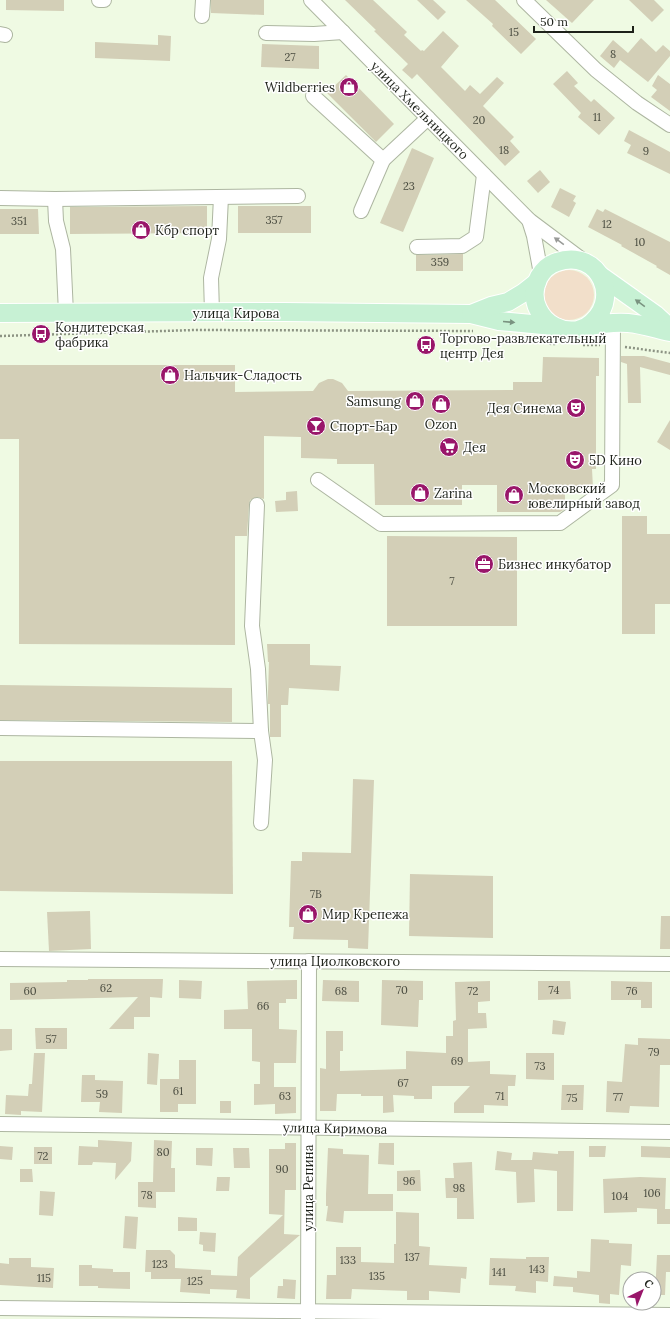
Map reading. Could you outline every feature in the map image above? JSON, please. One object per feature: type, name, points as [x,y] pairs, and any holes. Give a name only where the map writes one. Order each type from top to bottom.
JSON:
[{"type":"main road","points":[[471,314],[491,306],[508,302],[523,293],[550,265],[562,260],[571,259],[580,261],[594,270],[651,311],[670,328]]},
{"type":"main road","points":[[471,314],[499,321],[553,326],[569,331],[578,330],[593,323],[603,309],[606,292],[594,270]]},
{"type":"main road","points":[[539,278],[535,290],[537,307],[546,321],[553,326]]},
{"type":"main road","name":"улица Кирова","points":[[0,313],[471,314]]},
{"type":"main road","points":[[586,327],[629,323],[670,332]]},
{"type":"street","points":[[99,0],[104,0]]},
{"type":"street","points":[[202,16],[203,0]]},
{"type":"street","points":[[529,2],[596,70],[637,103],[670,125]]},
{"type":"street","name":"улица Хмельницкого","points":[[319,3],[343,32],[529,220],[594,270]]},
{"type":"street","points":[[266,33],[314,34],[343,32]]},
{"type":"street","points":[[313,96],[383,160]]},
{"type":"street","points":[[361,211],[383,160],[428,118]]},
{"type":"street","points":[[417,247],[462,246],[476,237],[484,175]]},
{"type":"street","points":[[0,198],[55,199],[298,196]]},
{"type":"street","points":[[212,313],[211,278],[219,240],[221,197]]},
{"type":"street","points":[[55,199],[56,221],[63,249],[66,313]]},
{"type":"street","points":[[529,220],[534,236],[539,278]]},
{"type":"street","points":[[318,480],[381,524],[560,523],[612,485],[613,324]]},
{"type":"street","points":[[257,505],[252,626],[258,669],[261,731],[265,760],[261,823]]},
{"type":"street","points":[[0,728],[261,731]]},
{"type":"street","name":"улица Циолковского","points":[[0,960],[670,964]]},
{"type":"street","name":"улица Репина","points":[[308,1315],[309,961]]},
{"type":"street","name":"улица Киримова","points":[[0,1124],[670,1132]]},
{"type":"street","points":[[0,1308],[308,1315],[670,1315]]},
{"type":"path","points":[[0,336],[195,330],[345,331]]},
{"type":"shaded area","points":[[564,270],[574,270],[587,277],[594,290],[594,300],[587,313],[574,320],[564,320],[555,316],[548,309],[544,300],[544,290],[548,281],[555,274]]},
{"type":"building","points":[[6,0],[64,0],[64,11],[6,10]]},
{"type":"building","points":[[211,0],[264,0],[264,15],[211,13]]},
{"type":"building","points":[[345,0],[373,0],[407,32],[404,35],[421,51],[424,51],[443,31],[459,46],[441,67],[465,91],[470,85],[480,94],[497,77],[504,83],[483,106],[514,137],[510,141],[520,152],[505,166],[417,74],[412,79],[402,70],[408,64]]},
{"type":"building","points":[[417,0],[433,0],[446,12],[438,20]]},
{"type":"building","points":[[466,0],[495,0],[536,39],[521,54],[492,26],[493,24]]},
{"type":"building","points":[[546,0],[594,0],[572,23]]},
{"type":"building","points":[[629,0],[654,0],[664,10],[652,22]]},
{"type":"building","points":[[158,35],[171,36],[170,61],[95,58],[95,42],[158,45]]},
{"type":"building","points":[[641,38],[656,52],[663,45],[670,51],[670,56],[648,82],[620,60],[614,68],[600,56],[613,40],[628,53]]},
{"type":"building","points":[[262,44],[319,46],[319,69],[261,67]]},
{"type":"building","points":[[567,71],[578,83],[574,86],[591,102],[594,99],[615,118],[599,135],[578,117],[581,113],[553,84]]},
{"type":"building","points":[[346,75],[394,124],[376,142],[327,93]]},
{"type":"building","points":[[658,75],[670,84],[670,111],[651,97],[657,90],[652,86]]},
{"type":"building","points":[[629,130],[670,152],[670,174],[627,153],[631,145],[624,141]]},
{"type":"building","points":[[412,148],[434,158],[403,232],[380,223]]},
{"type":"building","points":[[540,170],[550,182],[538,193],[527,181]]},
{"type":"building","points":[[560,188],[576,196],[573,201],[576,203],[569,217],[551,207]]},
{"type":"building","points":[[207,206],[207,233],[70,234],[70,207]]},
{"type":"building","points":[[238,206],[311,206],[311,233],[238,233]]},
{"type":"building","points":[[0,209],[38,209],[39,234],[0,234]]},
{"type":"building","points":[[597,209],[603,212],[605,209],[670,242],[670,275],[621,246],[622,245],[588,227]]},
{"type":"building","points":[[463,254],[463,271],[416,271],[416,255]]},
{"type":"building","points":[[621,356],[644,356],[670,363],[670,375],[640,367],[641,403],[628,403],[627,364],[621,362]]},
{"type":"building","points":[[543,357],[599,358],[599,376],[596,376],[596,469],[592,469],[593,488],[565,488],[565,509],[560,512],[497,512],[497,485],[462,485],[462,505],[375,505],[374,464],[337,464],[337,459],[301,458],[301,437],[264,436],[264,499],[257,497],[250,500],[247,536],[235,536],[235,645],[19,644],[19,439],[0,439],[0,365],[235,365],[235,392],[313,391],[319,383],[328,379],[333,379],[342,383],[348,391],[513,390],[513,382],[542,382]]},
{"type":"building","points":[[670,420],[670,450],[657,442]]},
{"type":"building","points":[[297,491],[298,511],[276,512],[275,501],[286,500],[286,492]]},
{"type":"building","points":[[622,516],[647,516],[647,534],[670,534],[670,604],[655,604],[655,634],[622,634]]},
{"type":"building","points":[[387,536],[517,537],[517,626],[387,626]]},
{"type":"building","points":[[267,644],[310,644],[310,665],[341,666],[339,691],[289,688],[288,705],[281,705],[281,737],[270,737],[270,704],[268,704],[269,662]]},
{"type":"building","points":[[0,685],[232,688],[232,722],[0,720]]},
{"type":"building","points":[[0,761],[232,761],[233,894],[0,891]]},
{"type":"building","points":[[353,779],[374,780],[368,949],[348,948],[348,940],[293,939],[294,927],[289,927],[291,861],[302,861],[302,852],[351,853]]},
{"type":"building","points":[[410,874],[493,876],[493,938],[409,936]]},
{"type":"building","points":[[90,911],[91,949],[49,951],[47,912]]},
{"type":"building","points":[[661,916],[670,916],[670,949],[660,949]]},
{"type":"building","points":[[163,979],[162,998],[150,997],[150,1017],[134,1017],[134,1029],[109,1029],[138,997],[10,1000],[10,983],[67,982],[67,980]]},
{"type":"building","points":[[179,980],[202,981],[201,999],[179,998]]},
{"type":"building","points":[[297,980],[297,999],[286,999],[286,1003],[279,1003],[279,1029],[297,1030],[296,1063],[274,1063],[274,1087],[296,1087],[296,1113],[275,1114],[275,1104],[254,1105],[254,1084],[260,1084],[260,1062],[252,1061],[252,1029],[224,1029],[224,1010],[248,1009],[247,981]]},
{"type":"building","points":[[323,980],[359,981],[359,1002],[322,1001]]},
{"type":"building","points":[[382,980],[423,981],[423,1000],[419,1000],[418,1027],[381,1025]]},
{"type":"building","points":[[490,981],[490,1001],[478,1002],[478,1013],[486,1013],[487,1028],[468,1029],[468,1062],[490,1061],[490,1074],[516,1075],[515,1086],[508,1086],[508,1106],[484,1105],[484,1113],[454,1113],[454,1103],[470,1086],[432,1086],[432,1099],[414,1099],[414,1096],[393,1095],[394,1112],[383,1113],[383,1096],[361,1096],[361,1094],[337,1094],[336,1111],[320,1111],[320,1068],[326,1069],[326,1031],[343,1031],[343,1051],[340,1051],[340,1071],[406,1069],[406,1051],[446,1053],[446,1036],[453,1036],[453,1021],[456,1020],[455,982]]},
{"type":"building","points":[[538,981],[570,981],[571,999],[538,1000]]},
{"type":"building","points":[[611,981],[652,982],[652,1008],[641,1008],[641,1000],[611,1000]]},
{"type":"building","points":[[553,1020],[566,1022],[564,1035],[552,1034]]},
{"type":"building","points":[[35,1028],[67,1028],[67,1049],[36,1049]]},
{"type":"building","points":[[0,1029],[12,1029],[12,1050],[0,1051]]},
{"type":"building","points":[[638,1038],[670,1039],[670,1065],[660,1065],[659,1107],[630,1106],[629,1113],[606,1112],[607,1081],[622,1082],[625,1044],[638,1045]]},
{"type":"building","points":[[34,1053],[45,1053],[42,1112],[21,1111],[21,1115],[5,1114],[6,1095],[28,1096],[29,1084],[32,1084]]},
{"type":"building","points":[[148,1053],[159,1054],[157,1085],[147,1084]]},
{"type":"building","points":[[526,1053],[554,1053],[554,1080],[526,1079]]},
{"type":"building","points":[[179,1060],[196,1060],[196,1104],[178,1104],[178,1112],[160,1112],[160,1079],[179,1079]]},
{"type":"building","points":[[82,1075],[95,1075],[95,1080],[123,1081],[122,1113],[99,1112],[100,1102],[81,1102]]},
{"type":"building","points":[[562,1085],[584,1085],[583,1110],[561,1110]]},
{"type":"building","points":[[220,1101],[231,1101],[231,1113],[220,1113]]},
{"type":"building","points":[[98,1140],[132,1142],[131,1161],[115,1180],[116,1163],[93,1162],[92,1165],[78,1165],[79,1146],[98,1147]]},
{"type":"building","points":[[154,1140],[172,1141],[171,1168],[175,1168],[175,1192],[156,1192],[156,1208],[138,1207],[138,1182],[153,1182]]},
{"type":"building","points":[[285,1143],[296,1143],[296,1190],[285,1190],[284,1234],[300,1235],[250,1278],[250,1299],[236,1298],[237,1290],[210,1289],[210,1294],[180,1292],[181,1279],[151,1279],[151,1272],[145,1272],[146,1250],[170,1250],[175,1255],[175,1268],[211,1270],[211,1275],[237,1276],[238,1257],[283,1215],[269,1214],[269,1149],[285,1149]]},
{"type":"building","points":[[379,1143],[394,1143],[394,1165],[378,1164]]},
{"type":"building","points":[[0,1146],[13,1147],[12,1160],[0,1159]]},
{"type":"building","points":[[589,1146],[606,1146],[605,1157],[589,1157]]},
{"type":"building","points":[[641,1146],[670,1147],[670,1158],[641,1157]]},
{"type":"building","points":[[34,1147],[52,1147],[52,1164],[34,1164]]},
{"type":"building","points":[[196,1148],[213,1148],[212,1166],[196,1165]]},
{"type":"building","points":[[233,1148],[249,1148],[250,1168],[234,1168]]},
{"type":"building","points":[[328,1148],[343,1149],[343,1154],[369,1155],[368,1194],[393,1194],[393,1211],[344,1211],[343,1223],[326,1221],[328,1206],[326,1206],[326,1194]]},
{"type":"building","points":[[497,1151],[512,1153],[511,1160],[532,1160],[533,1152],[558,1154],[558,1151],[574,1151],[573,1211],[557,1211],[557,1171],[534,1169],[535,1202],[517,1203],[516,1172],[495,1170]]},
{"type":"building","points":[[472,1162],[474,1219],[457,1219],[457,1198],[446,1198],[445,1178],[454,1178],[453,1163]]},
{"type":"building","points":[[20,1169],[32,1169],[33,1182],[20,1182]]},
{"type":"building","points":[[420,1170],[421,1191],[397,1191],[397,1171]]},
{"type":"building","points":[[217,1177],[230,1177],[229,1191],[216,1191]]},
{"type":"building","points":[[640,1177],[666,1178],[665,1209],[670,1209],[670,1224],[657,1224],[657,1209],[637,1208],[637,1212],[604,1213],[603,1179]]},
{"type":"building","points":[[40,1191],[55,1192],[53,1216],[39,1215]]},
{"type":"building","points":[[396,1212],[419,1213],[419,1246],[430,1247],[429,1265],[467,1267],[466,1279],[461,1278],[460,1293],[429,1291],[429,1300],[407,1300],[407,1291],[352,1289],[351,1299],[326,1299],[327,1275],[336,1275],[336,1247],[361,1247],[361,1262],[394,1263],[394,1244],[396,1244]]},
{"type":"building","points":[[125,1216],[138,1217],[136,1249],[123,1248]]},
{"type":"building","points":[[178,1217],[197,1218],[197,1231],[178,1231]]},
{"type":"building","points":[[200,1232],[216,1233],[215,1252],[203,1251],[203,1245],[199,1244]]},
{"type":"building","points":[[591,1239],[609,1240],[609,1243],[632,1244],[631,1266],[621,1265],[619,1295],[610,1294],[610,1304],[599,1303],[599,1295],[573,1292],[573,1287],[553,1286],[554,1276],[577,1278],[577,1271],[590,1272]]},
{"type":"building","points":[[657,1255],[670,1255],[670,1272],[666,1272],[665,1295],[662,1295],[662,1271],[656,1271]]},
{"type":"building","points":[[526,1257],[549,1257],[548,1282],[536,1281],[536,1293],[515,1291],[516,1286],[489,1285],[490,1258],[526,1259]]},
{"type":"building","points":[[9,1258],[31,1258],[31,1267],[54,1268],[53,1288],[0,1285],[0,1263],[9,1264]]},
{"type":"building","points":[[79,1265],[92,1265],[92,1268],[113,1269],[113,1272],[130,1272],[130,1289],[79,1286]]},
{"type":"building","points":[[283,1279],[296,1280],[295,1299],[277,1298],[278,1286],[283,1286]]},
{"type":"place","name":"Wildberries","points":[[349,87]]},
{"type":"place","name":"Кбр спорт","points":[[141,230]]},
{"type":"place","name":"Кондитерская фабрика","points":[[41,334]]},
{"type":"place","name":"Торгово-развлекательный центр Дея","points":[[426,345]]},
{"type":"place","name":"Нальчик-Сладость","points":[[170,375]]},
{"type":"place","name":"Samsung","points":[[415,401]]},
{"type":"place","name":"Ozon","points":[[441,404]]},
{"type":"place","name":"Дея Синема","points":[[576,408]]},
{"type":"place","name":"Спорт-Бар","points":[[316,426]]},
{"type":"place","name":"Дея","points":[[449,447]]},
{"type":"place","name":"5D Кино","points":[[575,460]]},
{"type":"place","name":"Zarina","points":[[420,493]]},
{"type":"place","name":"Московский ювелирный завод","points":[[514,495]]},
{"type":"place","name":"Бизнес инкубатор","points":[[484,564]]},
{"type":"place","name":"Мир Крепежа","points":[[308,914]]}]
